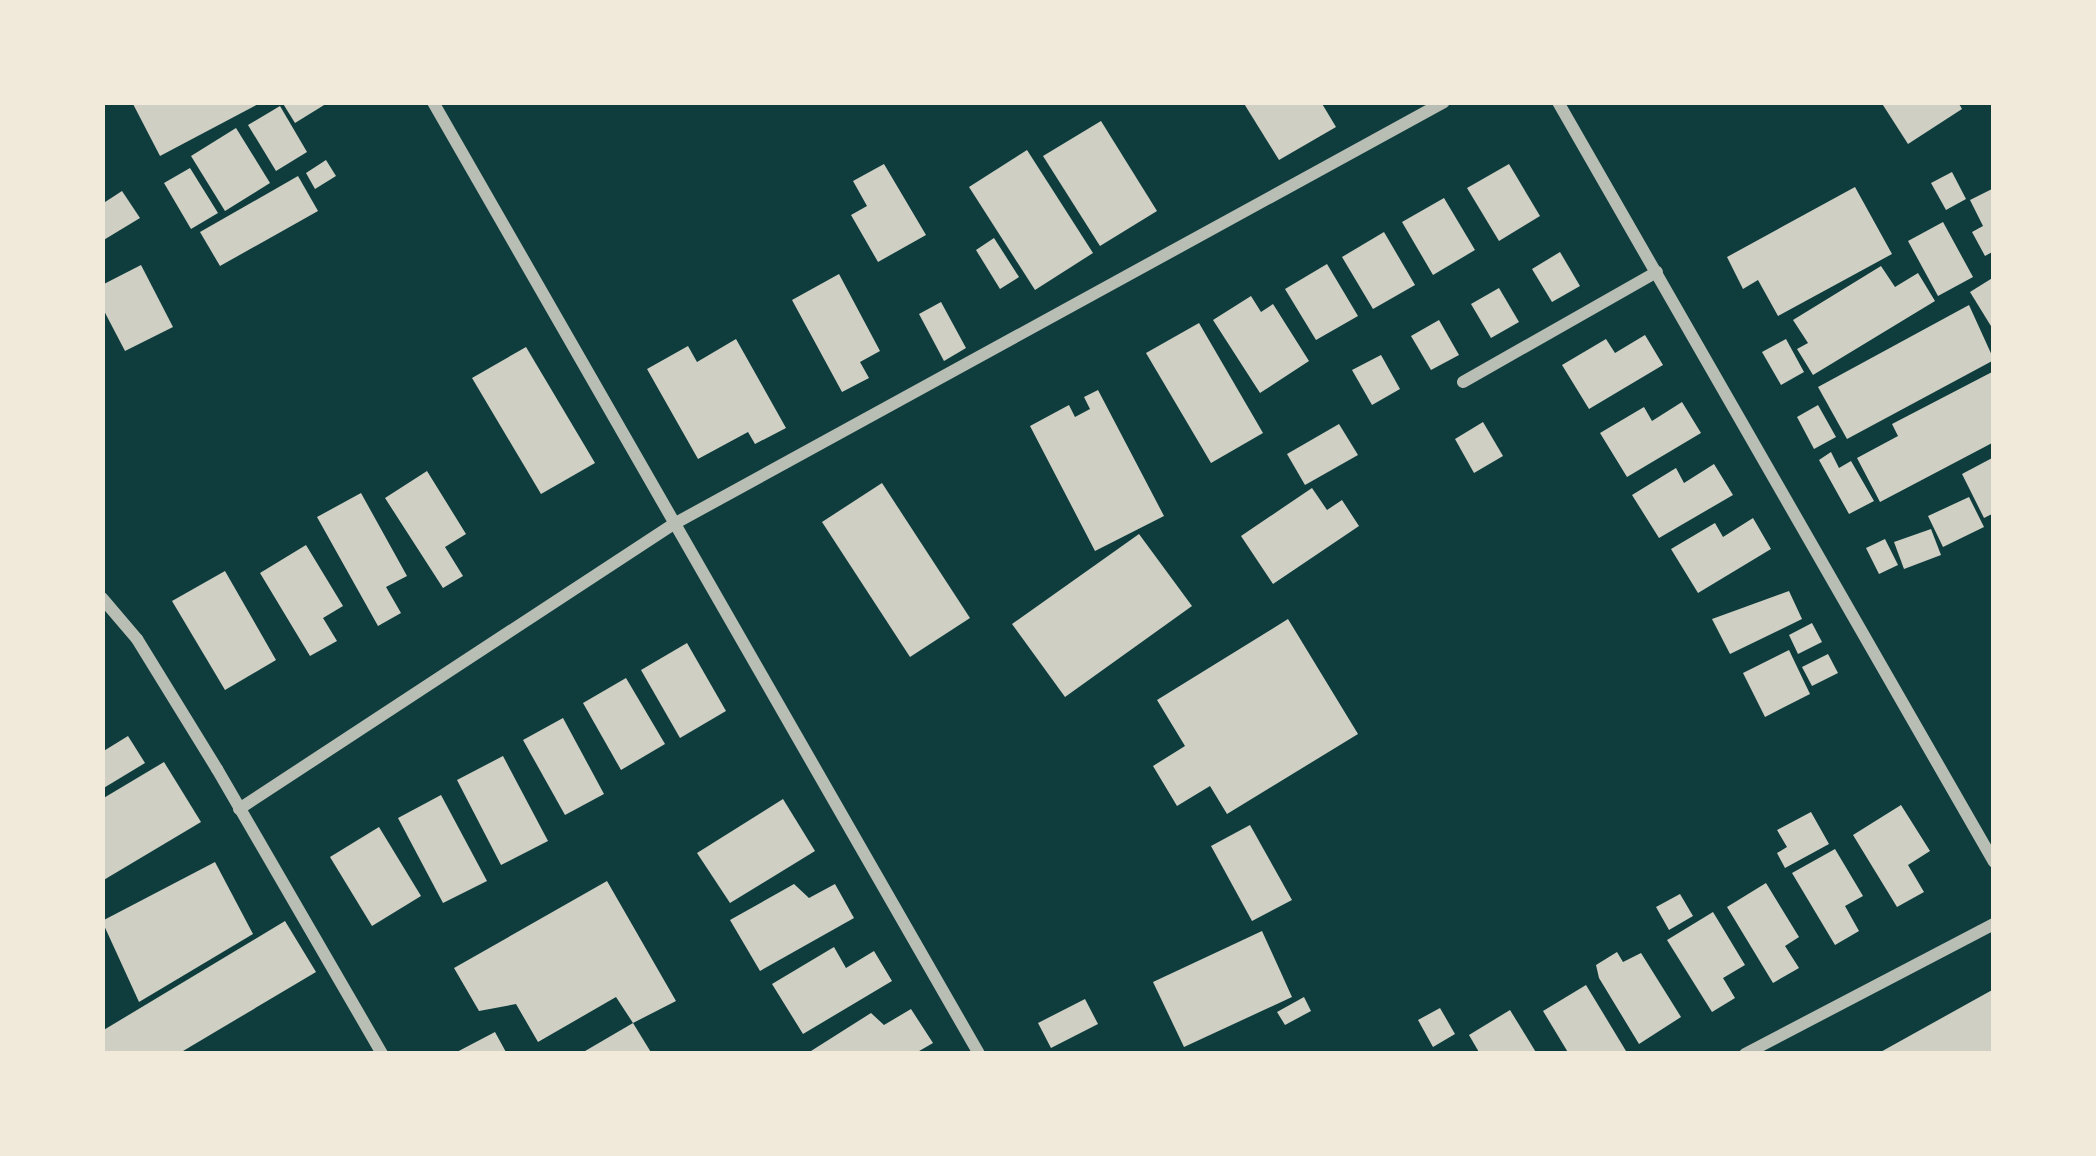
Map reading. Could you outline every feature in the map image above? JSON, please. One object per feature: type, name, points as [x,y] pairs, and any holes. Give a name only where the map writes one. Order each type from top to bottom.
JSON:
[{"type":"street","points":[[433,102],[980,1054]]},
{"type":"street","points":[[239,809],[673,525],[1444,102]]},
{"type":"street","points":[[1558,102],[1994,862]]},
{"type":"street","points":[[1463,382],[1657,272]]},
{"type":"street","points":[[102,598],[136,639],[382,1054]]},
{"type":"street","points":[[1745,1054],[1994,924]]},
{"type":"building","points":[[132,102],[262,102],[160,156]]},
{"type":"building","points":[[282,102],[329,102],[295,123]]},
{"type":"building","points":[[1243,102],[1321,102],[1336,127],[1279,160]]},
{"type":"building","points":[[1881,102],[1958,102],[1962,109],[1908,144]]},
{"type":"building","points":[[280,106],[307,152],[276,171],[248,125]]},
{"type":"building","points":[[1101,121],[1157,211],[1100,246],[1043,156]]},
{"type":"building","points":[[236,128],[270,183],[225,211],[191,156]]},
{"type":"building","points":[[1027,150],[1093,253],[1035,290],[969,187]]},
{"type":"building","points":[[326,160],[336,176],[315,189],[306,173]]},
{"type":"building","points":[[884,164],[926,235],[878,262],[851,215],[867,206],[853,181]]},
{"type":"building","points":[[1509,164],[1540,216],[1499,241],[1467,188]]},
{"type":"building","points":[[190,168],[218,213],[191,229],[164,183]]},
{"type":"building","points":[[1952,172],[1966,199],[1946,210],[1931,183]]},
{"type":"building","points":[[298,176],[318,211],[220,266],[200,232]]},
{"type":"building","points":[[1855,187],[1892,254],[1778,316],[1758,280],[1743,289],[1727,257]]},
{"type":"building","points":[[1994,188],[1994,251],[1985,256],[1972,232],[1983,226],[1970,200]]},
{"type":"building","points":[[122,191],[140,218],[102,241],[102,204]]},
{"type":"building","points":[[1444,198],[1475,250],[1433,275],[1402,222]]},
{"type":"building","points":[[1943,222],[1973,277],[1938,296],[1908,241]]},
{"type":"building","points":[[1384,232],[1415,285],[1373,309],[1342,257]]},
{"type":"building","points":[[994,238],[1019,277],[1000,289],[976,250]]},
{"type":"building","points":[[1560,252],[1580,286],[1552,302],[1532,269]]},
{"type":"building","points":[[1327,264],[1358,316],[1316,340],[1285,289]]},
{"type":"building","points":[[141,265],[173,327],[125,351],[102,307],[102,285]]},
{"type":"building","points":[[1881,266],[1895,287],[1918,273],[1935,301],[1813,375],[1797,349],[1808,343],[1793,320]]},
{"type":"building","points":[[839,274],[880,351],[860,362],[869,378],[842,392],[792,300]]},
{"type":"building","points":[[1994,277],[1994,331],[1970,292]]},
{"type":"building","points":[[1499,288],[1519,322],[1491,338],[1471,304]]},
{"type":"building","points":[[1251,296],[1261,312],[1273,304],[1309,361],[1260,393],[1213,320]]},
{"type":"building","points":[[941,302],[966,348],[944,361],[919,314]]},
{"type":"building","points":[[1969,305],[1994,360],[1847,439],[1818,387]]},
{"type":"building","points":[[1439,320],[1459,355],[1431,370],[1411,336]]},
{"type":"building","points":[[1199,323],[1263,433],[1211,463],[1146,353]]},
{"type":"building","points":[[1645,335],[1663,365],[1589,409],[1562,365],[1606,339],[1615,353]]},
{"type":"building","points":[[736,339],[786,428],[755,444],[748,432],[698,459],[647,369],[688,346],[697,362]]},
{"type":"building","points":[[1786,339],[1804,372],[1781,385],[1762,352]]},
{"type":"building","points":[[526,347],[595,463],[541,494],[472,378]]},
{"type":"building","points":[[1381,355],[1400,389],[1372,405],[1352,370]]},
{"type":"building","points":[[1994,371],[1994,442],[1880,502],[1857,458],[1898,436],[1892,424]]},
{"type":"building","points":[[1098,390],[1164,516],[1095,551],[1030,426],[1069,405],[1075,417],[1090,409],[1084,397]]},
{"type":"building","points":[[1682,402],[1701,433],[1627,477],[1600,433],[1644,407],[1652,421]]},
{"type":"building","points":[[1818,405],[1836,437],[1814,449],[1797,417]]},
{"type":"building","points":[[1483,422],[1503,456],[1474,473],[1455,439]]},
{"type":"building","points":[[1339,424],[1358,455],[1305,485],[1287,454]]},
{"type":"building","points":[[1831,452],[1839,468],[1851,461],[1874,501],[1849,514],[1819,460]]},
{"type":"building","points":[[1994,457],[1994,513],[1984,518],[1962,474]]},
{"type":"building","points":[[1714,464],[1733,495],[1659,538],[1632,495],[1676,468],[1684,483]]},
{"type":"building","points":[[427,471],[466,534],[445,547],[463,576],[443,588],[385,498]]},
{"type":"building","points":[[882,483],[970,618],[910,657],[822,522]]},
{"type":"building","points":[[1312,488],[1327,510],[1342,500],[1359,526],[1273,584],[1241,536]]},
{"type":"building","points":[[361,493],[407,576],[386,587],[401,613],[378,626],[317,517]]},
{"type":"building","points":[[1969,497],[1984,527],[1943,547],[1928,516]]},
{"type":"building","points":[[1753,518],[1771,549],[1698,593],[1671,549],[1715,523],[1723,537]]},
{"type":"building","points":[[1931,529],[1941,555],[1904,569],[1894,542]]},
{"type":"building","points":[[1139,534],[1192,606],[1065,697],[1012,624]]},
{"type":"building","points":[[1885,539],[1898,565],[1879,574],[1866,548]]},
{"type":"building","points":[[306,545],[343,606],[323,618],[337,641],[310,656],[260,573]]},
{"type":"building","points":[[225,571],[276,660],[225,690],[172,601]]},
{"type":"building","points":[[1789,591],[1802,619],[1730,654],[1712,619]]},
{"type":"building","points":[[1288,619],[1358,734],[1227,814],[1210,786],[1177,806],[1153,766],[1185,746],[1157,700]]},
{"type":"building","points":[[1812,623],[1822,642],[1798,654],[1789,635]]},
{"type":"building","points":[[687,643],[726,711],[680,738],[641,670]]},
{"type":"building","points":[[1789,650],[1810,694],[1765,717],[1743,673]]},
{"type":"building","points":[[1828,654],[1838,673],[1812,686],[1802,667]]},
{"type":"building","points":[[626,678],[665,744],[621,770],[583,703]]},
{"type":"building","points":[[563,718],[604,794],[565,815],[523,740]]},
{"type":"building","points":[[128,736],[145,763],[102,789],[102,752]]},
{"type":"building","points":[[503,756],[548,841],[501,865],[457,780]]},
{"type":"building","points":[[164,762],[201,822],[102,881],[102,799]]},
{"type":"building","points":[[441,795],[487,881],[443,903],[398,818]]},
{"type":"building","points":[[783,799],[815,851],[730,903],[697,853]]},
{"type":"building","points":[[1901,805],[1930,851],[1908,865],[1924,892],[1897,907],[1853,835]]},
{"type":"building","points":[[1811,812],[1829,844],[1785,868],[1777,853],[1787,847],[1777,830]]},
{"type":"building","points":[[1250,825],[1292,900],[1252,921],[1211,846]]},
{"type":"building","points":[[379,827],[421,896],[372,926],[330,857]]},
{"type":"building","points":[[1835,849],[1863,896],[1845,906],[1859,931],[1835,945],[1792,873]]},
{"type":"building","points":[[215,862],[253,934],[139,1002],[102,921]]},
{"type":"building","points":[[607,881],[676,1001],[633,1023],[616,997],[538,1042],[516,1004],[479,1011],[454,968]]},
{"type":"building","points":[[1766,883],[1799,937],[1785,946],[1799,968],[1773,983],[1727,907]]},
{"type":"building","points":[[794,884],[809,898],[835,884],[854,918],[760,971],[730,920]]},
{"type":"building","points":[[1680,894],[1693,916],[1669,930],[1656,907]]},
{"type":"building","points":[[1713,912],[1745,965],[1723,978],[1735,998],[1712,1012],[1667,940]]},
{"type":"building","points":[[285,921],[316,972],[178,1054],[102,1054],[102,1031]]},
{"type":"building","points":[[1262,931],[1292,997],[1184,1047],[1153,982]]},
{"type":"building","points":[[834,947],[846,968],[874,951],[892,981],[803,1034],[772,984]]},
{"type":"building","points":[[1617,952],[1623,962],[1641,953],[1681,1017],[1639,1044],[1599,978],[1596,965]]},
{"type":"building","points":[[1586,985],[1626,1051],[1622,1054],[1569,1054],[1543,1011]]},
{"type":"building","points":[[1994,989],[1994,1054],[1877,1054]]},
{"type":"building","points":[[1304,997],[1311,1011],[1285,1025],[1277,1012]]},
{"type":"building","points":[[1085,999],[1098,1024],[1051,1048],[1038,1023]]},
{"type":"building","points":[[1440,1008],[1455,1034],[1433,1047],[1418,1020]]},
{"type":"building","points":[[911,1009],[933,1043],[914,1054],[811,1051],[871,1013],[884,1025]]},
{"type":"building","points":[[1510,1010],[1537,1054],[1480,1054],[1469,1035]]},
{"type":"building","points":[[633,1023],[652,1054],[580,1054]]},
{"type":"building","points":[[495,1032],[507,1054],[453,1054]]}]
